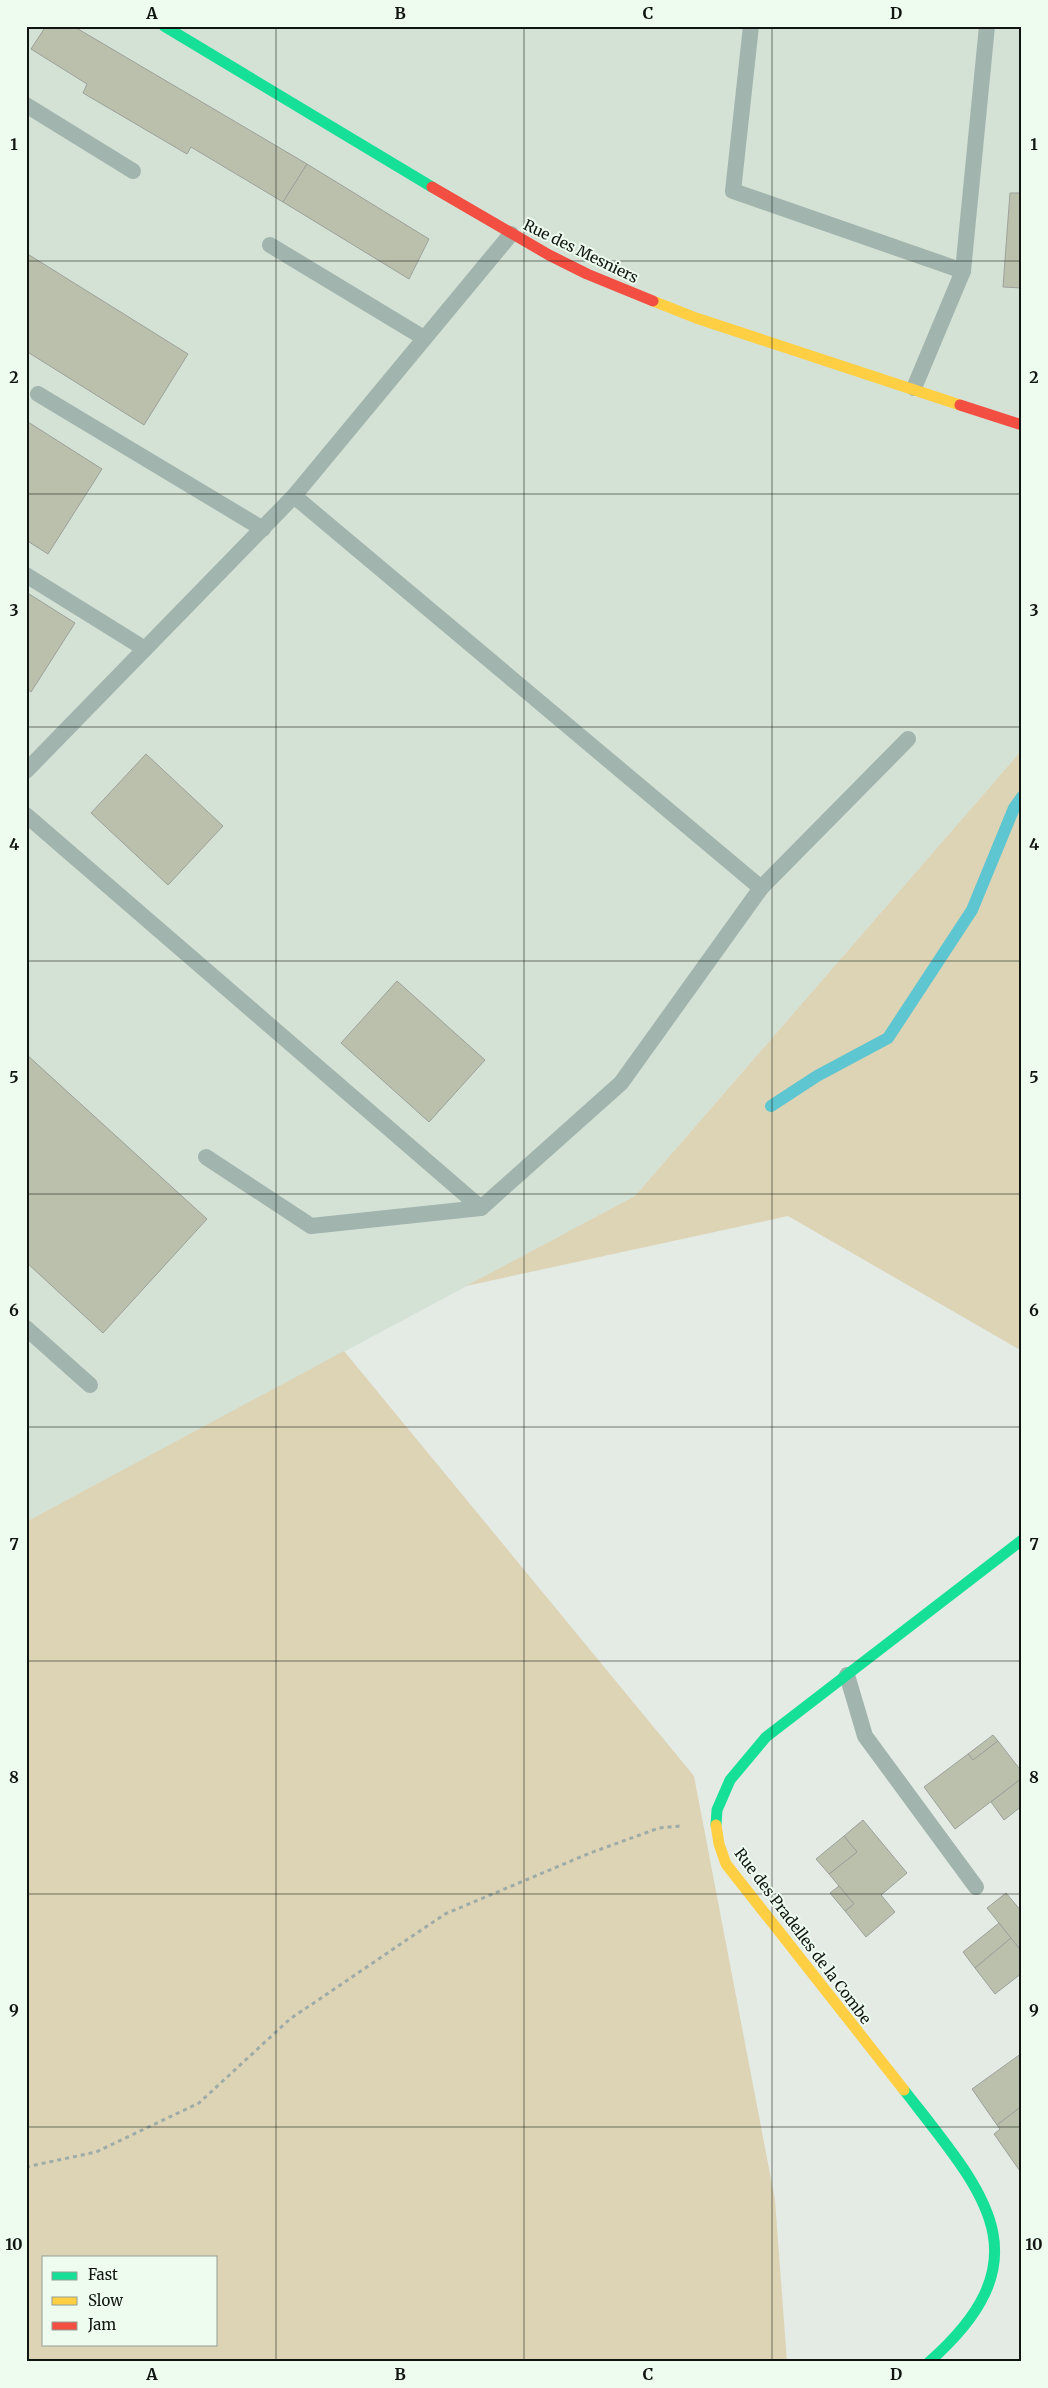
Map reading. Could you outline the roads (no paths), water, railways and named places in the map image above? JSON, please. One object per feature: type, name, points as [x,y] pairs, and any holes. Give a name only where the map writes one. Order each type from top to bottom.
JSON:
[{"type":"street","name":"Rue des Mesniers","points":[[164,26],[511,234],[587,274],[688,315],[1022,425]]},
{"type":"street","name":"Rue des Pradelles de la Combe","points":[[929,2362],[954,2343],[980,2314],[995,2288],[1002,2254],[999,2230],[986,2201],[966,2170],[726,1864],[717,1844],[715,1823],[719,1800],[742,1762],[766,1737],[1022,1540]]},
{"type":"lane","points":[[751,26],[734,191],[963,271]]},
{"type":"lane","points":[[914,388],[963,271],[987,26]]},
{"type":"lane","points":[[26,105],[133,171]]},
{"type":"lane","points":[[26,771],[294,496],[511,234]]},
{"type":"lane","points":[[270,245],[424,338]]},
{"type":"lane","points":[[38,394],[262,529]]},
{"type":"lane","points":[[294,496],[761,888]]},
{"type":"lane","points":[[26,575],[145,649]]},
{"type":"lane","points":[[206,1157],[311,1226],[481,1208],[621,1083],[761,888],[908,739]]},
{"type":"lane","points":[[26,815],[481,1208]]},
{"type":"lane","points":[[26,1328],[90,1385]]},
{"type":"lane","points":[[846,1675],[865,1736],[976,1887]]},
{"type":"waterway","points":[[771,1106],[817,1076],[888,1038],[972,910],[1014,808],[1022,797]]}]
